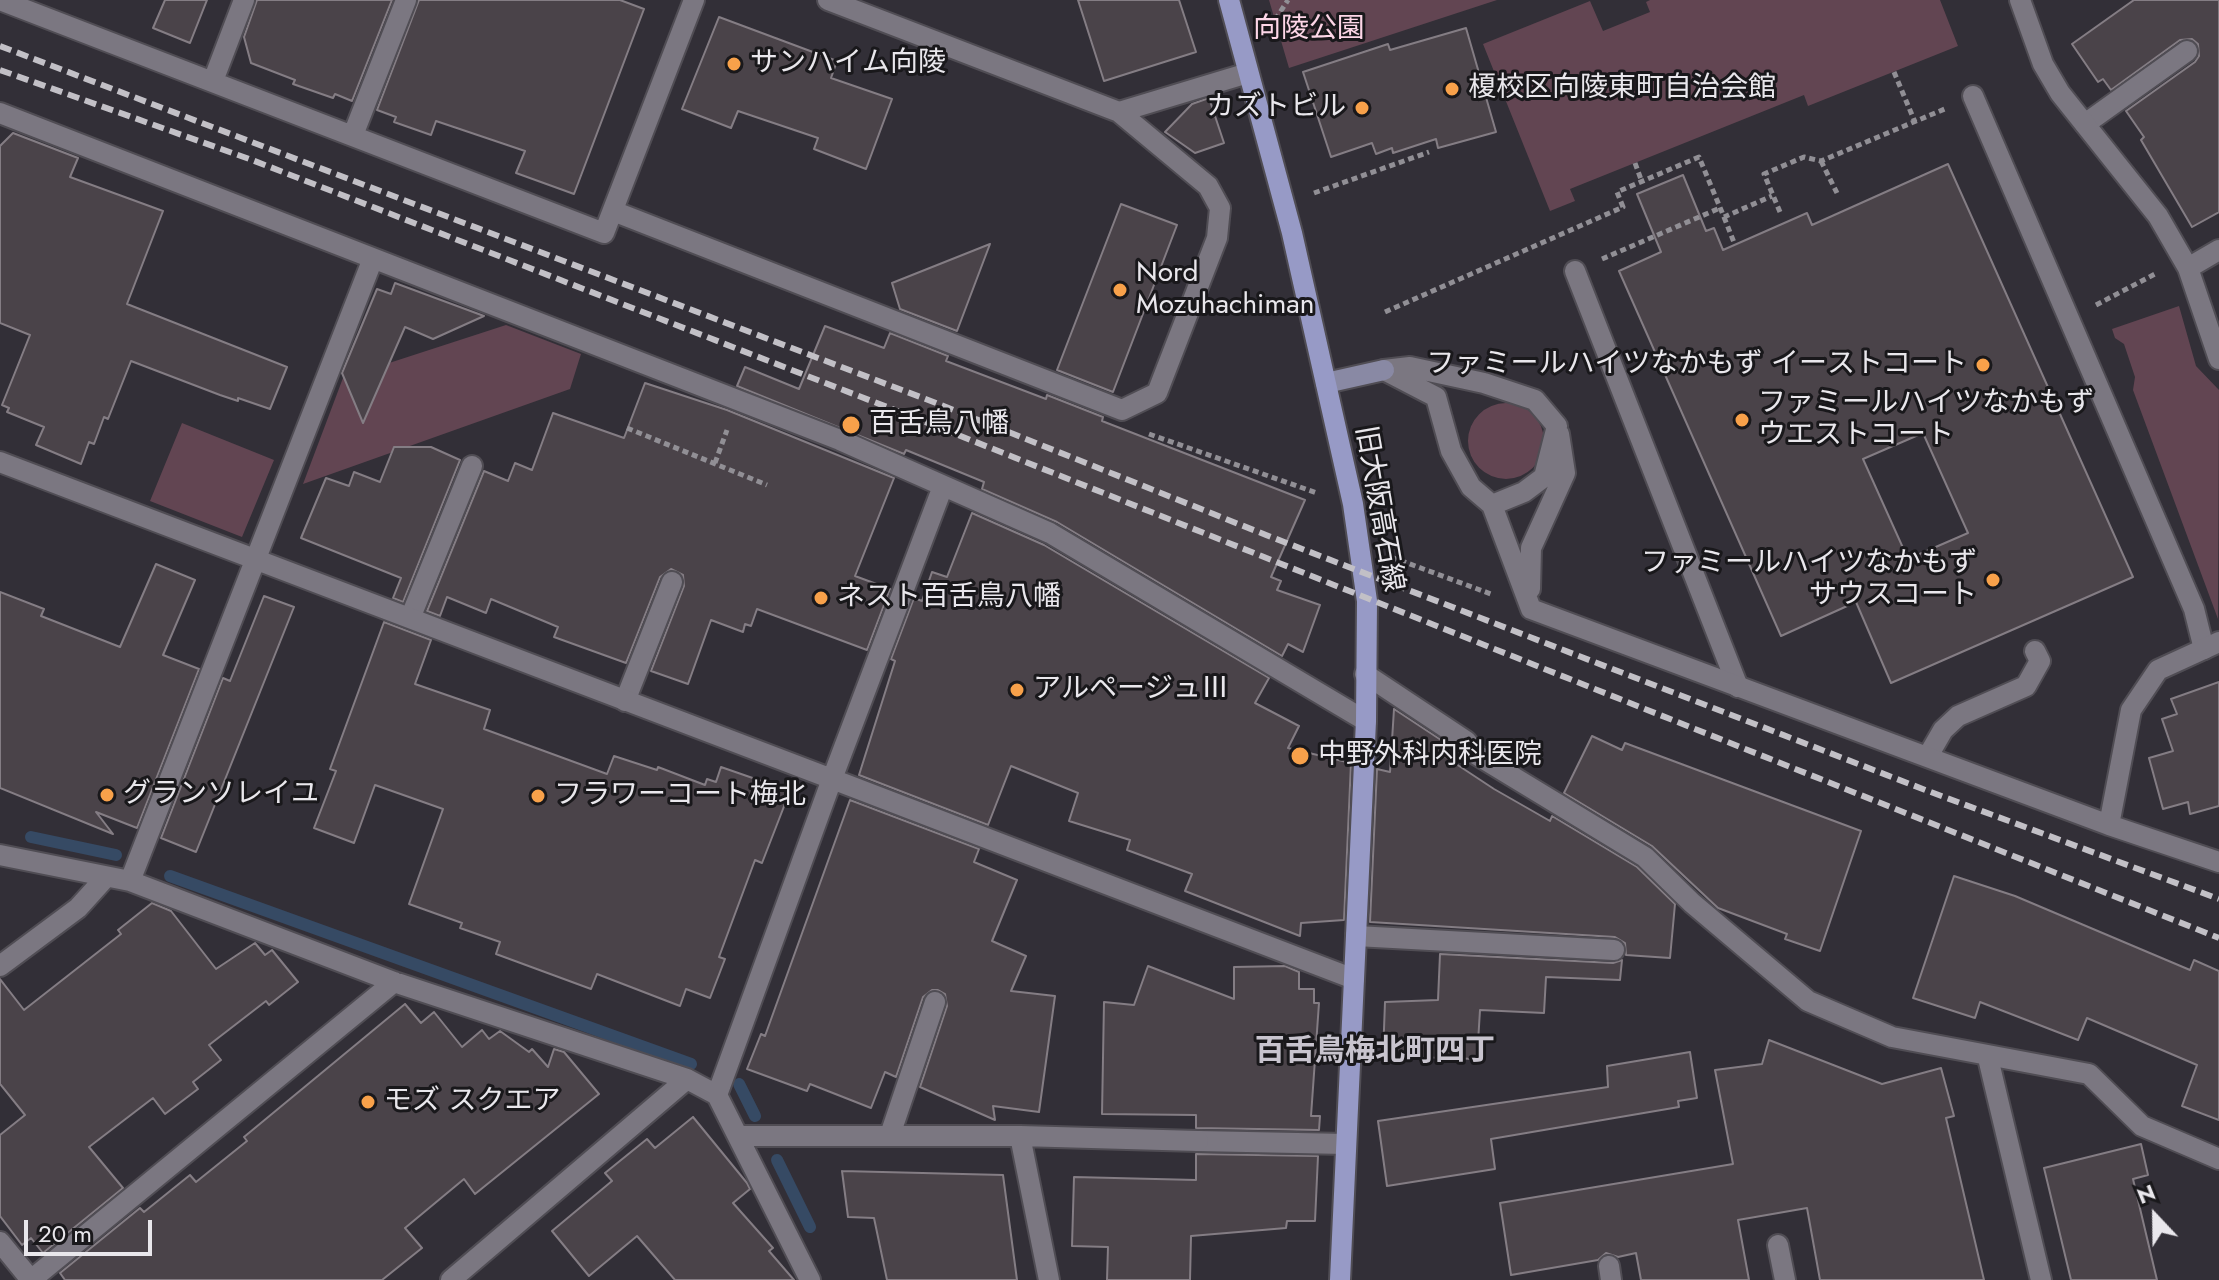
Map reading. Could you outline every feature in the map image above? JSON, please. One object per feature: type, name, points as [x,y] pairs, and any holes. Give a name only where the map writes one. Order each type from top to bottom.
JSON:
[{"type":"main road","name":"旧大阪高石線","points":[[1229,0],[1292,233],[1360,546],[1367,601],[1366,721],[1340,1280]]},
{"type":"street","points":[[0,0],[604,233],[694,0]]},
{"type":"street","points":[[213,81],[244,0]]},
{"type":"street","points":[[353,135],[406,0]]},
{"type":"street","points":[[613,211],[1122,410],[1157,393],[1217,238],[1220,208],[1208,186],[1119,112],[1004,58],[828,0]]},
{"type":"street","points":[[2020,0],[2043,64],[2085,124],[2158,216],[2185,264],[2219,359]]},
{"type":"street","points":[[2085,124],[2187,51]]},
{"type":"street","points":[[1119,112],[1248,73]]},
{"type":"street","points":[[1973,96],[2212,645],[2158,670],[2131,710],[2109,825]]},
{"type":"street","points":[[0,113],[372,261],[840,440],[1050,533],[1366,721]]},
{"type":"street","points":[[2185,264],[2219,250]]},
{"type":"street","points":[[130,881],[372,261]]},
{"type":"street","points":[[1575,271],[1738,687]]},
{"type":"street","points":[[1326,383],[1410,367],[1496,387],[1535,400],[1557,426],[1565,473],[1531,548],[1531,609]]},
{"type":"street","points":[[1384,370],[1436,397],[1451,451],[1471,487],[1492,505],[1531,609],[2109,825],[2219,862]]},
{"type":"street","points":[[1492,505],[1524,492],[1544,477],[1557,426]]},
{"type":"street","points":[[0,462],[411,616],[625,701],[1354,979]]},
{"type":"street","points":[[411,616],[472,466]]},
{"type":"street","points":[[717,1095],[943,486]]},
{"type":"street","points":[[625,701],[672,582]]},
{"type":"street","points":[[1928,756],[1943,730],[1958,716],[2026,686],[2040,661],[2035,651]]},
{"type":"street","points":[[1365,674],[1466,741],[1477,755],[1645,857],[1692,903],[1808,1001],[1892,1037],[1988,1058],[2034,1062],[2089,1074],[2142,1126],[2219,1159]]},
{"type":"street","points":[[0,855],[130,881],[394,982],[687,1079],[717,1095],[810,1280]]},
{"type":"street","points":[[0,966],[78,908],[106,877]]},
{"type":"street","points":[[1356,936],[1614,950]]},
{"type":"street","points":[[0,1242],[31,1280],[394,982]]},
{"type":"street","points":[[890,1135],[935,1002]]},
{"type":"street","points":[[1988,1058],[2041,1280]]},
{"type":"street","points":[[451,1280],[687,1079]]},
{"type":"street","points":[[738,1136],[1020,1136],[1346,1144]]},
{"type":"street","points":[[1020,1136],[1049,1280]]},
{"type":"street","points":[[1778,1245],[1785,1280]]},
{"type":"path","points":[[1265,25],[1275,20],[1288,0]]},
{"type":"path","points":[[1894,72],[1915,122]]},
{"type":"path","points":[[1780,212],[1764,174],[1804,157],[1821,161],[1973,96]]},
{"type":"path","points":[[1314,193],[1429,152]]},
{"type":"path","points":[[1385,312],[1623,207],[1617,192],[1699,157],[1735,245]]},
{"type":"path","points":[[1821,161],[1837,193]]},
{"type":"path","points":[[1635,163],[1642,182]]},
{"type":"path","points":[[1724,217],[1772,196]]},
{"type":"path","points":[[1575,271],[1720,208]]},
{"type":"path","points":[[2070,318],[2185,264]]},
{"type":"path","points":[[1135,404],[1147,433],[1325,496]]},
{"type":"path","points":[[627,428],[767,485]]},
{"type":"path","points":[[1360,546],[1531,609]]},
{"type":"green space","name":"向陵公園","points":[[1269,0],[1497,0],[1289,68]]},
{"type":"green space","points":[[1940,0],[1958,46],[1808,106],[1804,95],[1570,189],[1575,201],[1550,211],[1483,44],[1590,1],[1603,31],[1650,12],[1646,2]]},
{"type":"green space","points":[[2179,306],[2196,366],[2219,390],[2218,619],[2133,390],[2135,377],[2124,344],[2115,338],[2112,329]]},
{"type":"green space","points":[[506,325],[581,354],[570,389],[303,484],[343,378]]},
{"type":"green space","points":[[1514,403],[1527,409],[1538,420],[1544,441],[1542,456],[1527,473],[1514,479],[1498,479],[1485,473],[1470,456],[1468,433],[1474,420],[1491,405]]},
{"type":"green space","points":[[182,423],[274,460],[242,537],[150,501]]},
{"type":"building","points":[[165,0],[207,0],[190,43],[153,28]]},
{"type":"building","points":[[257,0],[392,0],[352,101],[293,84],[295,80],[251,63],[244,37]]},
{"type":"building","points":[[419,0],[620,0],[644,9],[574,194],[516,173],[525,151],[436,121],[431,135],[394,122],[396,117],[377,110]]},
{"type":"building","points":[[1078,0],[1179,0],[1196,52],[1104,81]]},
{"type":"building","points":[[2134,0],[2219,0],[2219,212],[2192,227],[2141,140],[2144,137],[2126,111],[2195,62],[2199,56],[2198,44],[2192,39],[2180,40],[2111,90],[2103,79],[2098,82],[2072,44]]},
{"type":"building","points":[[719,17],[837,61],[831,78],[892,99],[866,169],[814,149],[818,138],[738,111],[731,128],[682,109]]},
{"type":"building","points":[[1466,28],[1496,132],[1438,148],[1436,139],[1393,153],[1392,148],[1376,154],[1372,143],[1331,157],[1303,72],[1388,44],[1390,50]]},
{"type":"building","points":[[1209,98],[1224,143],[1195,153],[1165,132],[1192,104]]},
{"type":"building","points":[[13,133],[78,158],[70,177],[163,211],[127,304],[287,367],[270,409],[220,395],[131,361],[108,419],[104,417],[94,444],[89,442],[81,464],[36,445],[44,427],[7,412],[9,408],[2,405],[30,335],[0,323],[0,146]]},
{"type":"building","points":[[1948,164],[2133,577],[1891,683],[1856,602],[1781,636],[1619,271],[1661,252],[1637,194],[1683,175],[1706,231],[1714,228],[1723,250],[1807,213],[1812,225]],"holes":[[[1923,433],[1968,533],[1908,559],[1863,459]]]},
{"type":"building","name":"Nord Mozuhachiman","points":[[1121,204],[1177,225],[1113,392],[1057,370]]},
{"type":"building","points":[[990,244],[957,331],[900,309],[892,283]]},
{"type":"building","points":[[395,283],[484,316],[433,339],[405,327],[363,423],[342,373],[377,289],[391,294]]},
{"type":"building","points":[[825,326],[884,348],[890,333],[948,356],[946,361],[1046,399],[1047,395],[1103,417],[1102,421],[1305,500],[1271,577],[1281,581],[1277,590],[1320,605],[1303,652],[1288,644],[1282,656],[1057,522],[982,489],[984,482],[906,450],[904,454],[737,386],[745,367],[799,389]]},
{"type":"building","points":[[645,383],[727,410],[894,478],[855,576],[890,589],[867,650],[757,609],[751,626],[745,624],[743,632],[711,620],[688,684],[651,671],[684,586],[683,575],[671,569],[660,577],[626,663],[554,637],[558,627],[491,599],[486,613],[447,597],[440,616],[427,611],[484,471],[508,481],[515,463],[532,470],[553,413],[624,438]]},
{"type":"building","points":[[394,447],[431,447],[460,460],[403,602],[393,598],[401,578],[301,538],[326,478],[349,486],[354,472],[380,482]]},
{"type":"building","points":[[972,513],[1044,545],[1269,678],[1255,703],[1299,726],[1288,748],[1351,763],[1344,920],[1301,923],[1300,936],[1185,891],[1192,874],[1127,850],[1130,840],[1069,821],[1078,793],[1011,766],[988,825],[859,775],[895,661],[891,659],[914,598],[922,601],[932,572],[947,577]]},
{"type":"building","points":[[156,564],[195,580],[163,655],[199,669],[137,828],[96,812],[113,834],[0,788],[0,592],[44,609],[41,616],[120,647]]},
{"type":"building","points":[[264,596],[294,607],[196,852],[161,838],[223,678],[230,681]]},
{"type":"building","points":[[384,622],[431,640],[415,684],[490,710],[484,729],[607,774],[614,756],[657,770],[658,767],[705,785],[707,779],[716,782],[721,767],[790,791],[762,863],[755,860],[719,957],[725,959],[710,998],[686,989],[680,1006],[597,974],[591,989],[496,954],[500,942],[460,928],[462,923],[409,904],[443,809],[375,785],[354,843],[314,828],[336,771],[330,769]]},
{"type":"building","points":[[2219,682],[2219,806],[2190,814],[2188,802],[2163,809],[2149,758],[2173,751],[2162,719],[2177,714],[2171,699]]},
{"type":"building","points":[[1394,709],[1444,742],[1444,756],[1494,789],[1550,821],[1552,816],[1637,867],[1675,904],[1670,958],[1626,955],[1625,943],[1615,937],[1370,922],[1377,769],[1390,772]]},
{"type":"building","points":[[1592,736],[1622,750],[1625,743],[1861,831],[1820,951],[1785,939],[1787,934],[1718,908],[1652,846],[1564,793]]},
{"type":"building","points":[[850,800],[979,849],[974,862],[1017,880],[992,941],[1026,956],[1011,991],[1055,996],[1039,1112],[993,1106],[995,1120],[920,1087],[947,1006],[945,994],[938,990],[932,990],[923,997],[896,1077],[885,1072],[871,1108],[810,1084],[807,1091],[747,1069],[761,1034],[765,1036]]},
{"type":"building","points":[[1954,876],[2015,896],[2190,970],[2194,960],[2219,971],[2219,1120],[2182,1106],[2197,1065],[2087,1018],[2078,1040],[1980,1002],[1975,1018],[1913,998]]},
{"type":"building","points":[[152,903],[171,911],[216,969],[255,943],[265,955],[272,950],[298,982],[269,1005],[266,1001],[209,1045],[221,1060],[193,1082],[198,1089],[165,1114],[153,1098],[89,1147],[123,1188],[43,1253],[31,1238],[22,1245],[0,1216],[0,1135],[25,1115],[0,1084],[0,979],[24,1010],[121,934],[118,930]]},
{"type":"building","points":[[1440,954],[1613,963],[1622,960],[1620,980],[1546,977],[1544,1013],[1480,1010],[1477,1059],[1383,1056],[1385,1002],[1438,1000]]},
{"type":"building","points":[[1148,966],[1234,999],[1234,967],[1285,966],[1299,972],[1299,989],[1314,989],[1314,1003],[1319,1003],[1311,1116],[1320,1116],[1319,1130],[1196,1128],[1196,1115],[1102,1114],[1104,1002],[1134,1005]]},
{"type":"building","points":[[405,1004],[421,1023],[434,1012],[462,1047],[482,1030],[489,1039],[500,1031],[529,1052],[532,1049],[548,1067],[554,1049],[564,1052],[599,1094],[475,1194],[464,1179],[405,1228],[422,1248],[382,1280],[65,1280],[60,1273],[140,1208],[144,1212],[190,1175],[196,1182],[247,1141],[244,1137]]},
{"type":"building","points":[[1769,1040],[1882,1084],[1941,1068],[1954,1116],[1946,1118],[1984,1280],[1820,1280],[1807,1208],[1738,1220],[1749,1280],[1641,1280],[1636,1253],[1618,1257],[1606,1253],[1598,1260],[1511,1275],[1500,1203],[1733,1164],[1715,1070],[1762,1064]]},
{"type":"building","points":[[1690,1052],[1697,1098],[1678,1101],[1679,1107],[1491,1139],[1495,1169],[1387,1186],[1378,1121],[1608,1087],[1607,1066]]},
{"type":"building","points":[[693,1117],[750,1189],[733,1203],[773,1248],[769,1251],[794,1280],[675,1280],[637,1236],[589,1276],[552,1231],[612,1181],[605,1173],[647,1139],[655,1148]]},
{"type":"building","points":[[2141,1144],[2148,1175],[2133,1179],[2157,1280],[2071,1280],[2044,1168]]},
{"type":"building","points":[[1196,1154],[1318,1156],[1315,1221],[1287,1221],[1286,1228],[1191,1236],[1190,1280],[1107,1280],[1108,1247],[1072,1246],[1074,1177],[1196,1180]]},
{"type":"building","points":[[842,1171],[1003,1175],[1017,1280],[887,1280],[874,1218],[848,1217]]},
{"type":"waterway","points":[[31,837],[116,855]]},
{"type":"waterway","points":[[170,876],[691,1064]]},
{"type":"waterway","points":[[739,1084],[755,1116]]},
{"type":"waterway","points":[[777,1160],[810,1227]]},
{"type":"railway","points":[[0,46],[936,403],[1266,535],[1928,791],[2219,899]]},
{"type":"railway","points":[[0,70],[252,160],[923,421],[2219,938]]},
{"type":"place","name":"サンハイム向陵","points":[[734,64]]},
{"type":"place","name":"榎校区向陵東町自治会館","points":[[1452,89]]},
{"type":"place","name":"カズトビル","points":[[1362,108]]},
{"type":"place","name":"Nord Mozuhachiman","points":[[1120,290]]},
{"type":"place","name":"ファミールハイツなかもず イーストコート","points":[[1983,365]]},
{"type":"place","name":"ファミールハイツなかもず ウエストコート","points":[[1742,420]]},
{"type":"place","name":"百舌鳥八幡","points":[[851,425]]},
{"type":"place","name":"ファミールハイツなかもず サウスコート","points":[[1993,580]]},
{"type":"place","name":"ネスト百舌鳥八幡","points":[[821,598]]},
{"type":"place","name":"アルページュⅢ","points":[[1017,690]]},
{"type":"place","name":"中野外科内科医院","points":[[1300,756]]},
{"type":"place","name":"グランソレイユ","points":[[107,795]]},
{"type":"place","name":"フラワーコート梅北","points":[[538,796]]},
{"type":"place","name":"モズ スクエア","points":[[368,1102]]},
{"type":"district","name":"百舌鳥梅北町四丁","points":[[1375,1053]]}]
